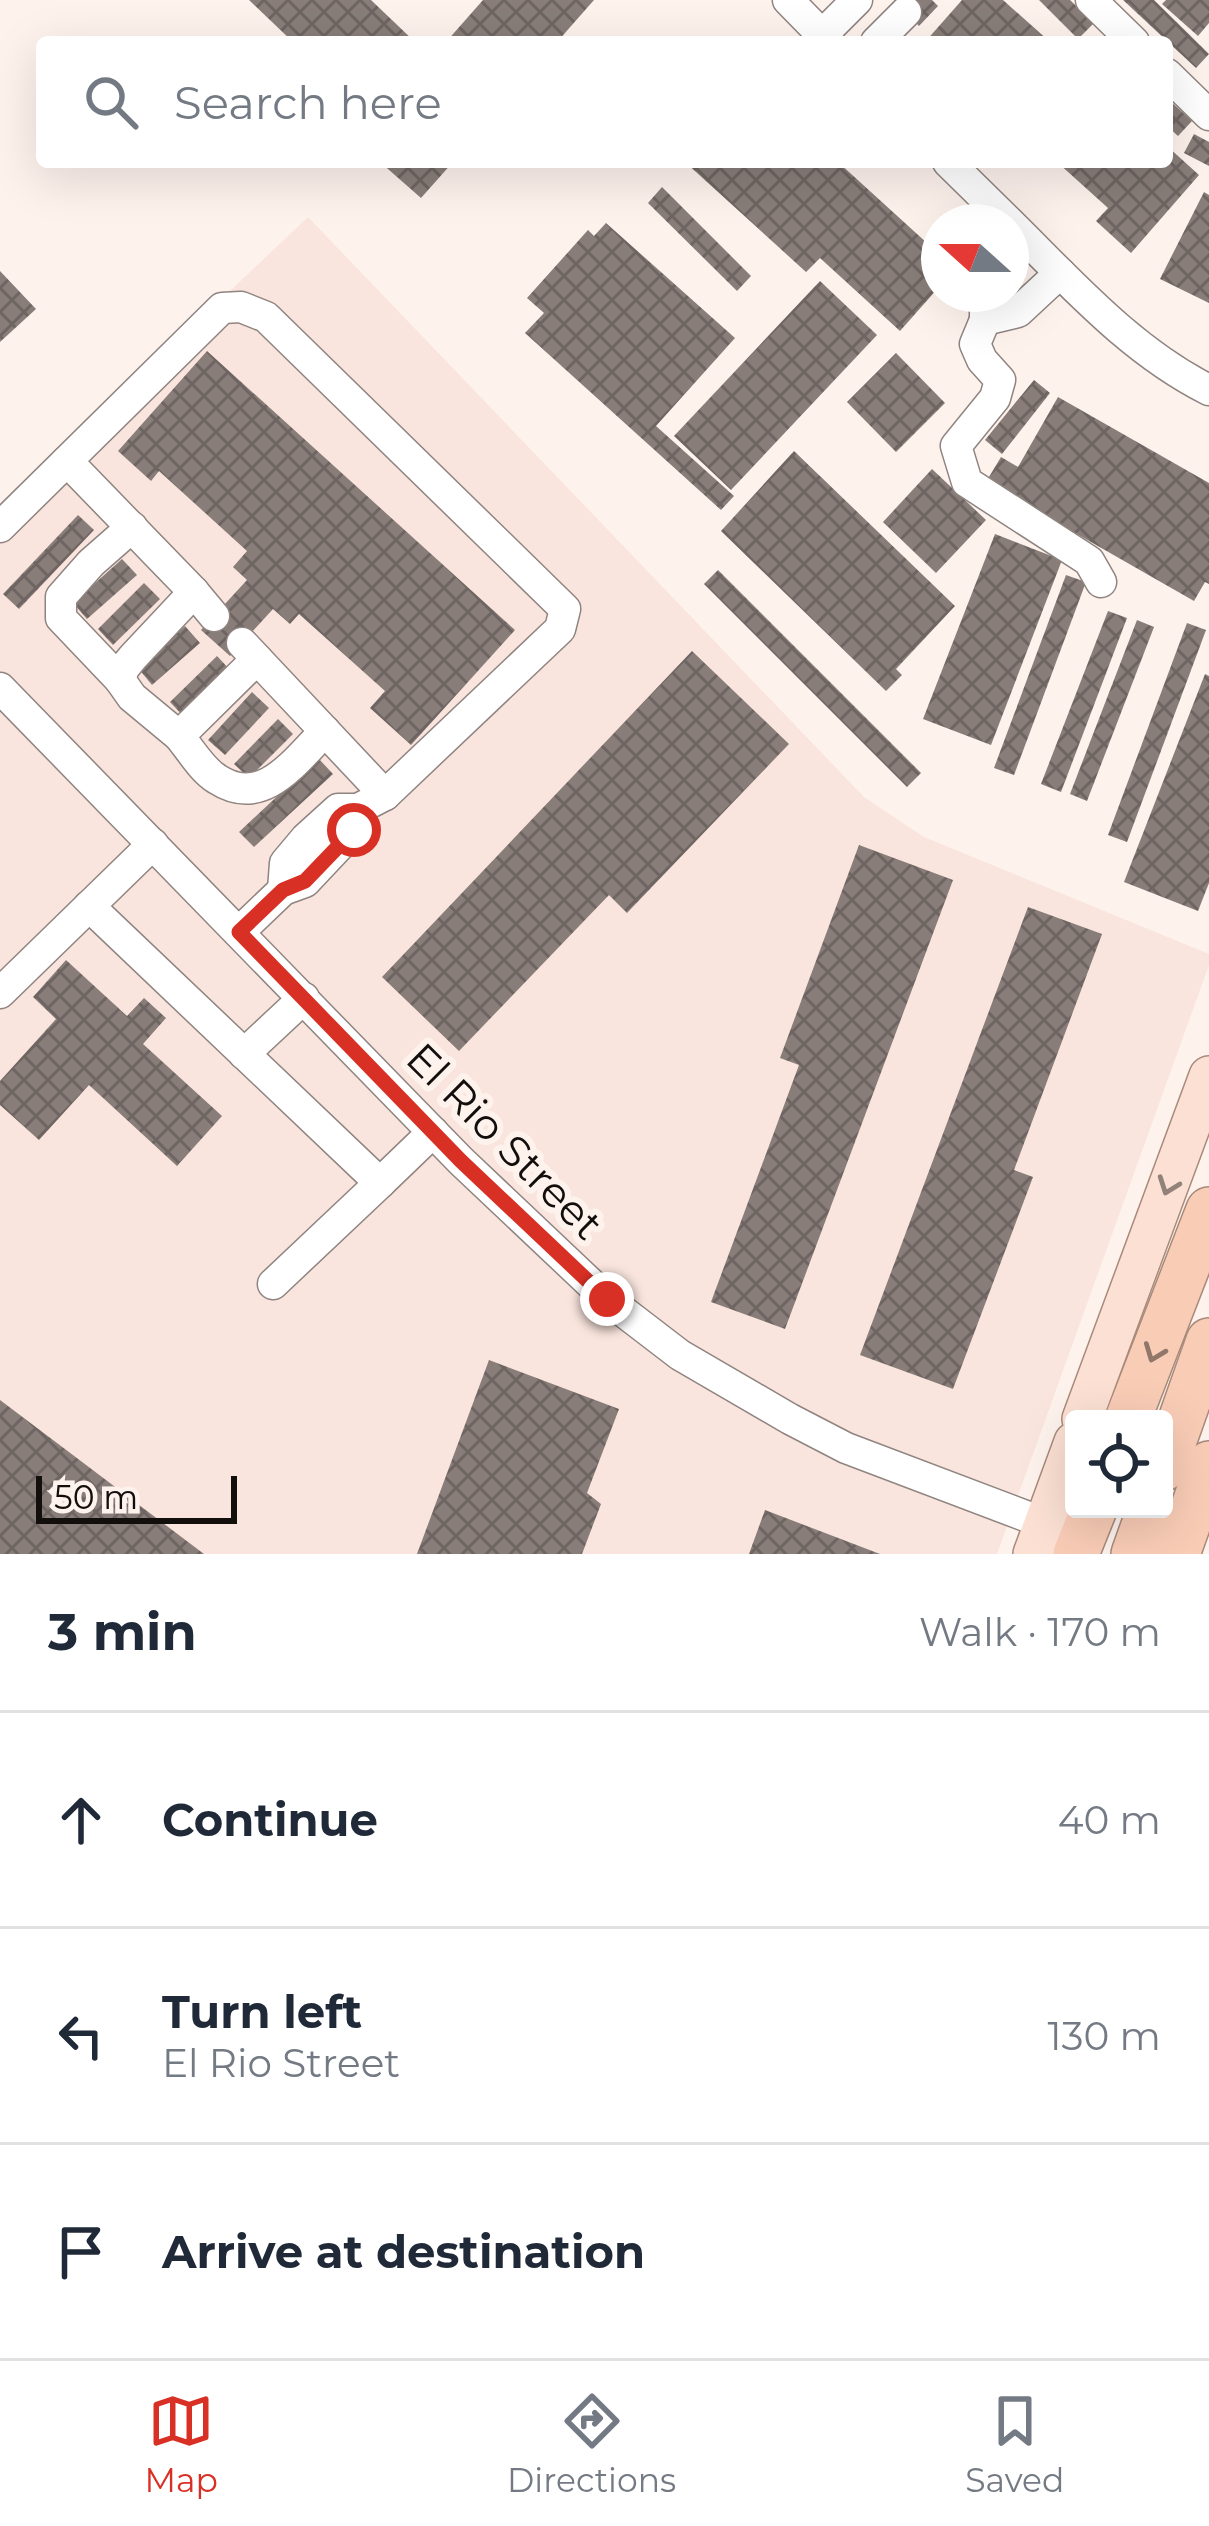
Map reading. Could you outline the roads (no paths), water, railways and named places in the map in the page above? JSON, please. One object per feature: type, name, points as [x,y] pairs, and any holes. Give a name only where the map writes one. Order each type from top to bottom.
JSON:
[{"type":"highway","points":[[1131,1410],[1209,1210]]},
{"type":"highway","points":[[1173,1443],[1209,1341]]},
{"type":"highway","points":[[1177,1554],[1209,1464]]},
{"type":"highway","points":[[1076,1554],[1090,1518]]},
{"type":"highway","points":[[1134,1554],[1147,1518]]},
{"type":"main road","points":[[1085,1410],[1209,1076]]},
{"type":"main road","points":[[1038,1538],[1065,1466]]},
{"type":"street","points":[[788,0],[823,36]]},
{"type":"street","points":[[827,36],[857,0]]},
{"type":"street","points":[[1091,0],[1128,36]]},
{"type":"street","points":[[882,36],[906,12]]},
{"type":"street","points":[[1173,80],[1209,115]]},
{"type":"street","points":[[955,168],[988,204]]},
{"type":"street","points":[[1029,245],[1109,321],[1182,376],[1209,389]]},
{"type":"street","points":[[1029,302],[1060,273]]},
{"type":"street","points":[[0,526],[222,308],[241,307],[266,317],[565,609],[560,629],[372,802],[354,830],[305,881],[283,890],[239,932]]},
{"type":"street","points":[[984,312],[975,344],[1000,380],[995,398],[956,446],[967,482],[1089,561],[1101,583]]},
{"type":"street","points":[[67,460],[204,604],[133,657],[120,680]]},
{"type":"street","points":[[132,527],[61,597],[61,618],[132,697],[179,736],[214,778],[240,788],[259,789],[283,773],[325,731]]},
{"type":"street","points":[[179,736],[250,651],[325,731],[372,802]]},
{"type":"street","name":"El Rio Street","points":[[0,688],[433,1132],[607,1299],[680,1355],[790,1420],[1038,1538]]},
{"type":"street","points":[[0,993],[153,844]]},
{"type":"street","points":[[99,896],[244,1054],[380,1183]]},
{"type":"street","points":[[244,1054],[304,998]]},
{"type":"street","points":[[273,1284],[433,1132]]}]
